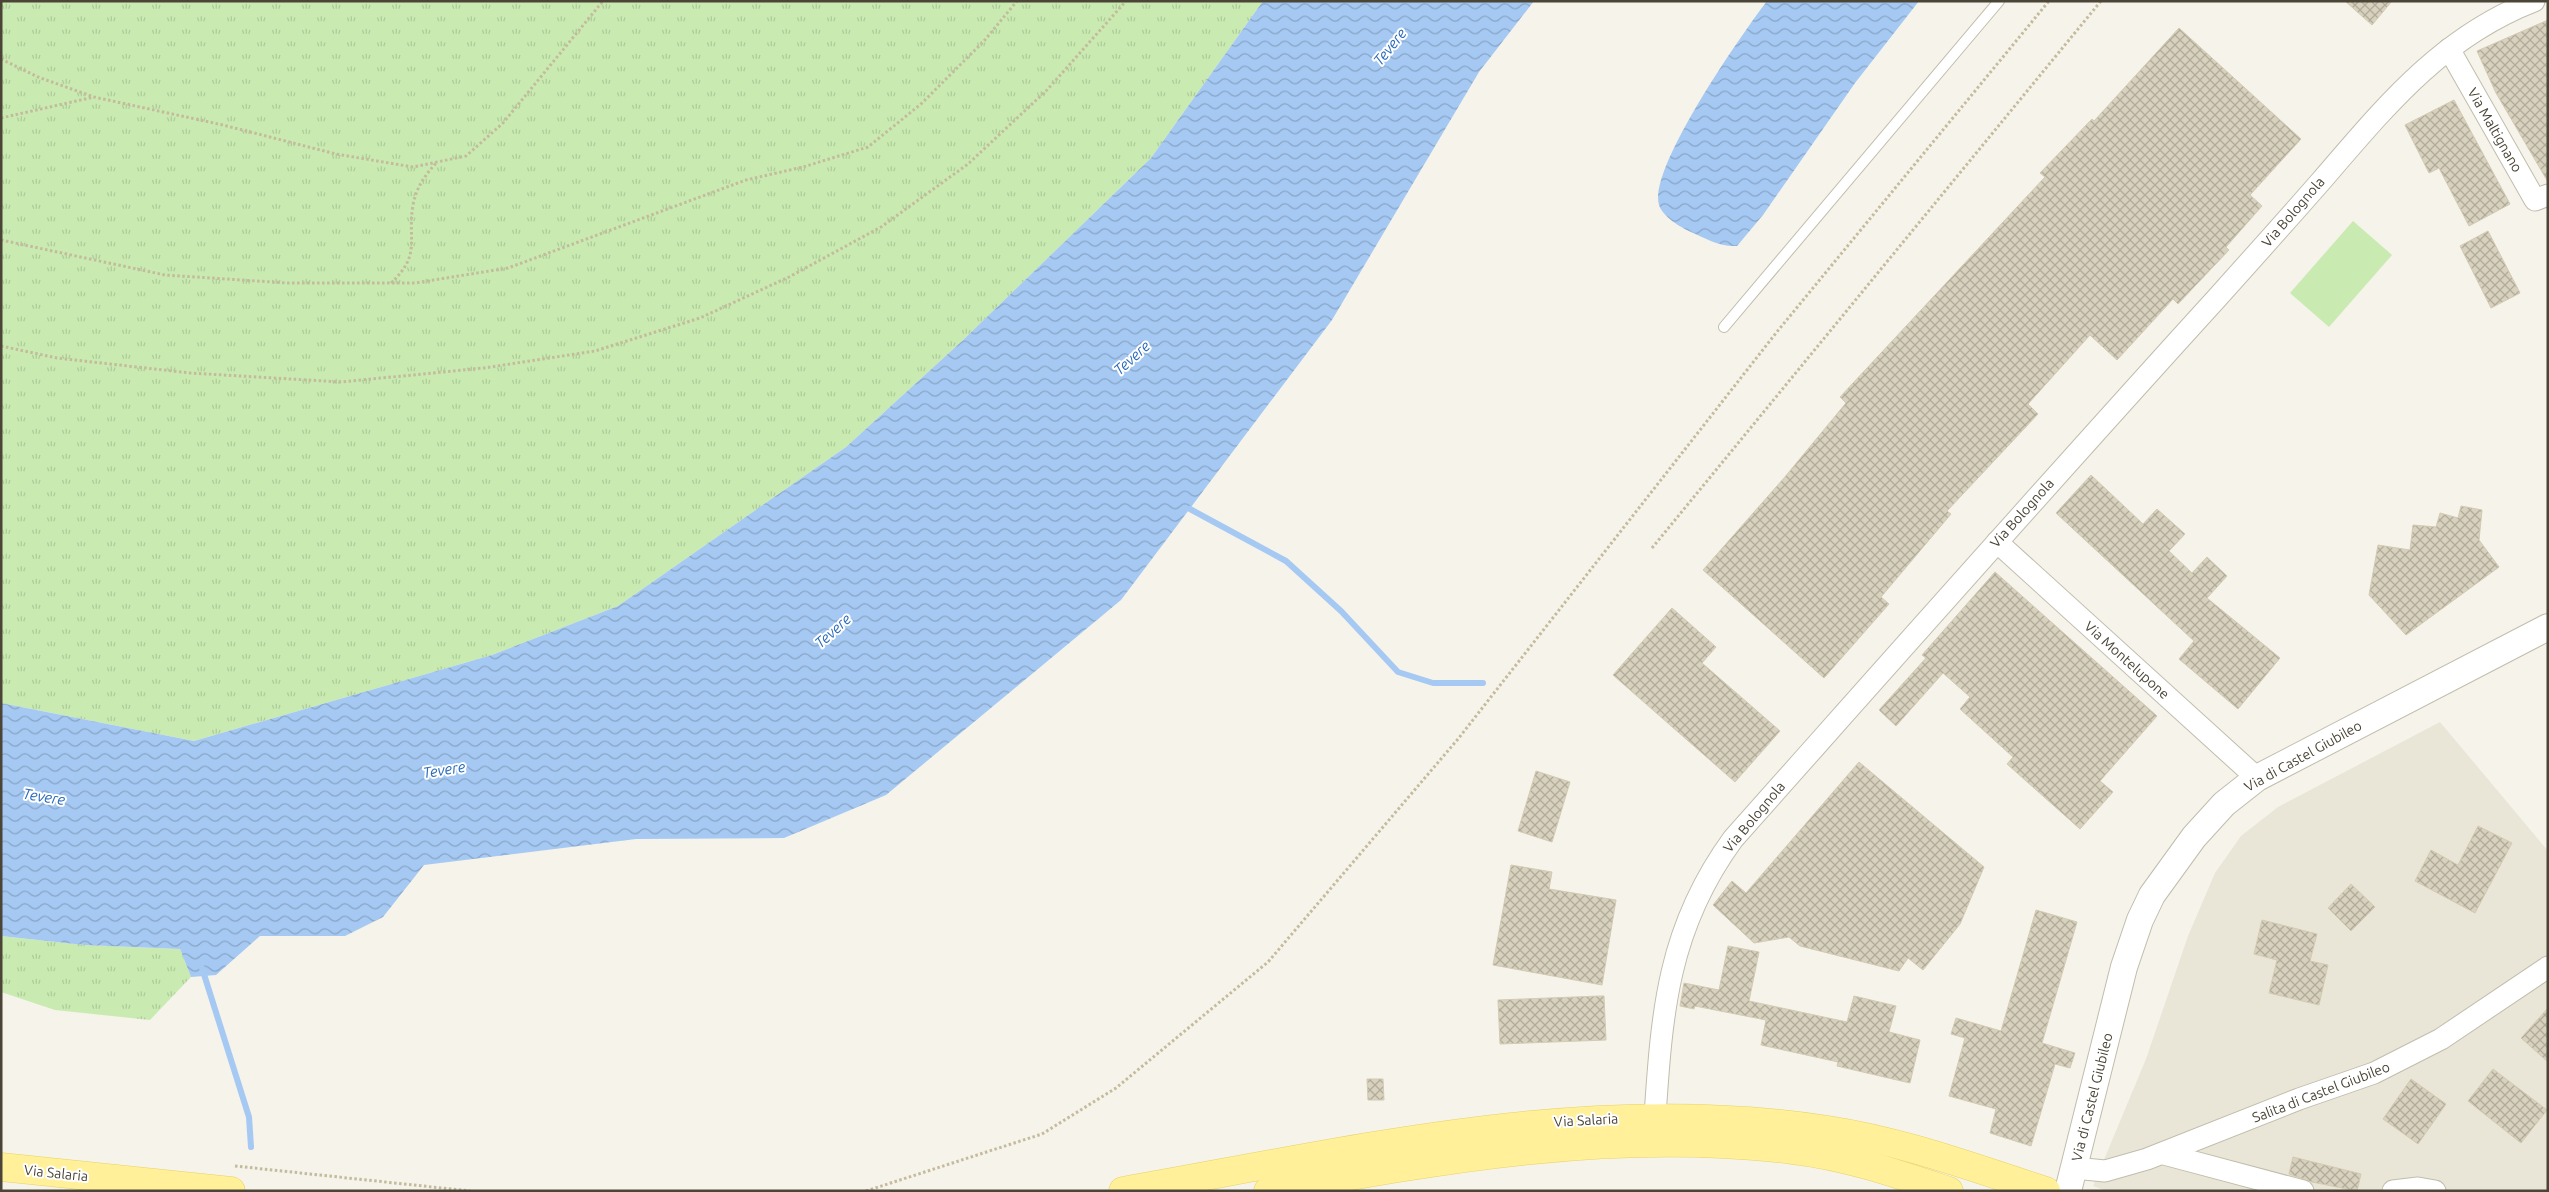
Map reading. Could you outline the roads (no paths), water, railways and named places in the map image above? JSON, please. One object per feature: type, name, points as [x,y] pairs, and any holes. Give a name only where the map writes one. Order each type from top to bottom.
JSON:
[{"type":"main road","name":"Via Salaria","points":[[1123,1191],[1390,1144],[1512,1125],[1566,1120],[1654,1116],[1748,1120],[1858,1135],[1923,1152],[2046,1191]]},
{"type":"main road","name":"Via Salaria","points":[[1268,1191],[1481,1154],[1597,1143],[1657,1142],[1707,1142],[1794,1150],[1883,1169],[1949,1191]]},
{"type":"main road","name":"Via Salaria","points":[[1,1167],[231,1191]]},
{"type":"street","name":"Via Bolognola","points":[[1654,1116],[1660,1036],[1668,986],[1679,940],[1708,878],[1733,839],[2291,215],[2386,106],[2409,82],[2449,48],[2501,15],[2534,1]]},
{"type":"street","name":"Via Maltignano","points":[[2449,48],[2535,200],[2548,195]]},
{"type":"street","name":"Via Montelupone","points":[[1997,542],[2257,778]]},
{"type":"street","name":"Via di Castel Giubileo","points":[[2071,1179],[2124,967],[2140,920],[2158,888],[2194,837],[2224,804],[2257,778],[2548,627]]},
{"type":"street","name":"Salita di Castel Giubileo","points":[[2071,1179],[2164,1154],[2299,1099],[2374,1073],[2401,1061],[2479,1015],[2548,967]]},
{"type":"street","points":[[2164,1154],[2303,1191]]},
{"type":"street","points":[[2393,1191],[2418,1188],[2435,1191]]},
{"type":"lane","points":[[1724,328],[1999,1]]},
{"type":"water","name":"Tevere","points":[[1263,1],[1534,1],[1479,72],[1332,320],[1121,600],[886,795],[784,838],[636,839],[424,865],[383,917],[345,936],[260,936],[216,975],[191,977],[180,949],[84,945],[1,936],[1,703],[194,741],[492,655],[618,606],[846,447],[962,341],[1151,158]]},
{"type":"water","points":[[1767,1],[1919,1],[1855,83],[1763,215],[1737,246],[1724,245],[1687,230],[1664,214],[1659,205],[1659,187],[1668,162],[1700,102],[1719,70]]},
{"type":"waterway","points":[[1190,509],[1286,561],[1341,611],[1398,672],[1433,683],[1483,683]]},
{"type":"waterway","points":[[202,968],[249,1117],[251,1147]]}]
